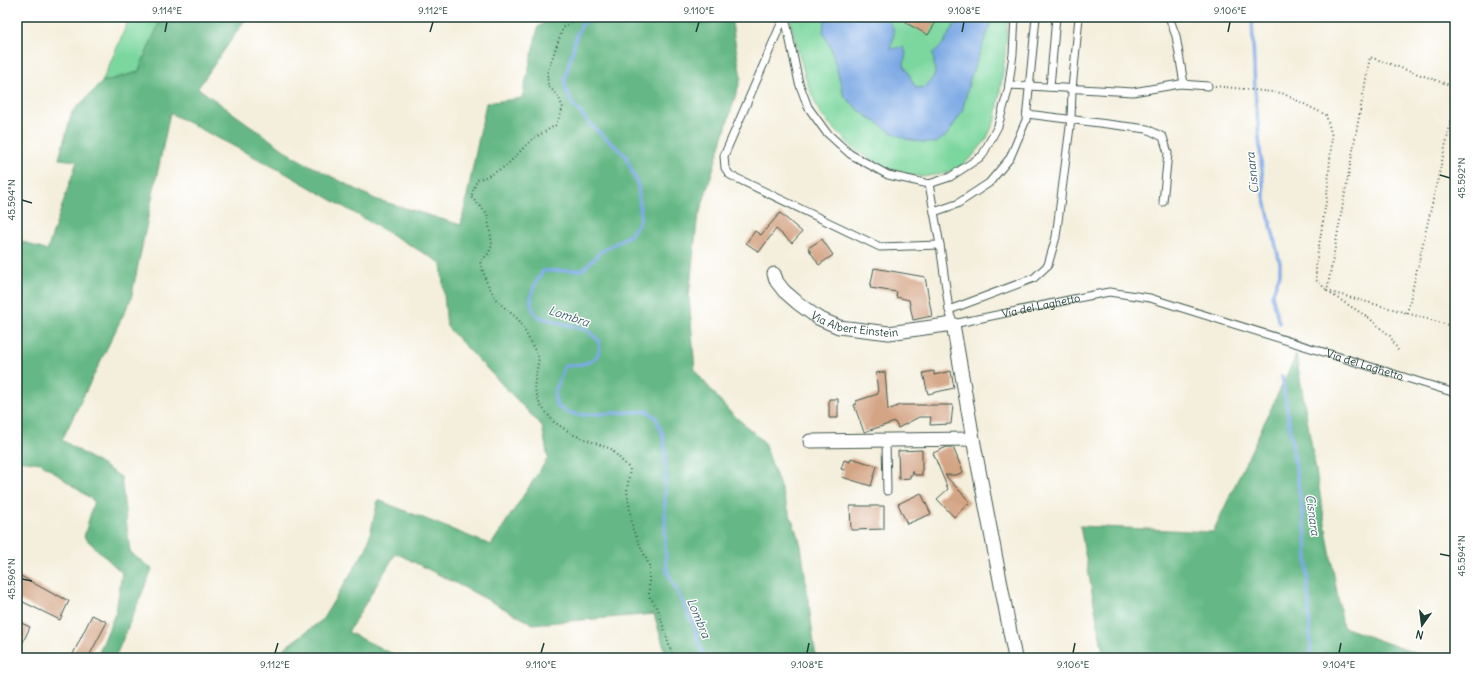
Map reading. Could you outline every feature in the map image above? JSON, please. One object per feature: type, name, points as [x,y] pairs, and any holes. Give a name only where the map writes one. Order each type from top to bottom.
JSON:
[{"type":"street","name":"Via Albert Einstein","points":[[774,274],[777,282],[799,304],[818,318],[839,327],[889,333],[953,324]]},
{"type":"street","points":[[953,324],[973,439],[1015,658]]},
{"type":"street","points":[[810,441],[973,439]]},
{"type":"lane","points":[[784,17],[799,83],[808,107],[826,132],[850,154],[888,175],[929,184],[950,177],[982,156],[998,126],[1009,85],[1013,54],[1015,17]]},
{"type":"lane","points":[[784,17],[724,156],[725,168],[730,175],[880,247],[940,245]]},
{"type":"lane","points":[[934,212],[957,204],[989,183],[1010,158],[1026,120],[1036,17]]},
{"type":"lane","points":[[1050,87],[1056,17]]},
{"type":"lane","points":[[949,310],[1034,278],[1048,265],[1056,237],[1072,120],[1072,89],[1079,17]]},
{"type":"lane","points":[[1169,17],[1176,36],[1184,84]]},
{"type":"lane","points":[[1009,85],[1133,92],[1184,84],[1208,86]]},
{"type":"lane","points":[[1027,114],[1148,129],[1162,138],[1168,153],[1163,202]]},
{"type":"lane","points":[[929,184],[940,245],[949,310],[953,324]]},
{"type":"lane","name":"Via del Laghetto","points":[[953,324],[1108,292],[1127,294],[1150,298],[1455,393]]},
{"type":"lane","points":[[886,441],[888,491]]},
{"type":"path","points":[[577,17],[563,28],[547,73],[548,85],[559,98],[562,108],[556,125],[531,140],[506,166],[477,180],[472,197],[487,213],[492,244],[489,252],[480,262],[486,281],[497,301],[519,320],[539,358],[534,387],[540,405],[554,422],[574,436],[612,449],[630,469],[627,491],[633,530],[649,565],[649,596],[658,610],[673,658]]},
{"type":"path","points":[[1327,291],[1370,57],[1455,87]]},
{"type":"path","points":[[1208,86],[1282,93],[1326,115],[1332,136],[1327,196],[1316,264],[1316,280],[1327,291],[1369,318],[1390,336],[1399,352]]},
{"type":"path","points":[[1407,312],[1455,104]]},
{"type":"path","points":[[1327,291],[1407,312],[1455,327]]},
{"type":"green space","points":[[130,17],[162,17],[138,72],[102,82]]},
{"type":"green space","points":[[162,17],[247,17],[198,88],[294,157],[375,199],[461,225],[486,103],[522,98],[538,27],[554,17],[731,17],[741,78],[697,222],[689,296],[695,371],[729,411],[764,442],[801,545],[816,658],[667,658],[654,614],[533,624],[396,553],[348,632],[401,658],[271,658],[322,620],[367,547],[378,500],[491,545],[548,458],[542,426],[447,327],[441,263],[285,173],[170,113],[131,299],[62,440],[121,477],[130,552],[152,569],[115,658],[97,658],[116,611],[122,573],[84,537],[94,501],[41,463],[17,460],[17,239],[47,251],[77,161],[59,159],[72,112],[102,82],[138,72]]},
{"type":"green space","points":[[791,17],[1008,17],[1004,64],[996,118],[986,140],[972,157],[959,167],[947,173],[922,177],[888,169],[856,151],[820,114],[807,83],[791,25]]},
{"type":"green space","points":[[1296,355],[1343,627],[1428,658],[1104,658],[1080,526],[1213,532]]},
{"type":"water","points":[[884,17],[893,28],[894,32],[890,49],[903,47],[906,53],[904,65],[916,88],[926,87],[935,74],[933,53],[943,44],[959,17],[993,17],[970,79],[962,112],[947,135],[936,143],[906,139],[891,132],[861,112],[844,96],[831,48],[823,33],[824,23],[827,18]]},
{"type":"building","points":[[910,17],[939,17],[928,35],[906,23]]},
{"type":"building","points":[[780,213],[802,232],[792,243],[776,229],[759,252],[746,243],[755,231],[761,235]]},
{"type":"building","points":[[822,239],[833,255],[819,265],[808,248]]},
{"type":"building","points":[[874,268],[925,277],[932,316],[913,320],[909,300],[896,297],[897,292],[870,288]]},
{"type":"building","points":[[934,371],[934,375],[951,371],[954,388],[928,394],[923,373]]},
{"type":"building","points":[[885,372],[888,410],[900,405],[953,405],[951,424],[930,425],[931,417],[919,417],[898,428],[895,422],[864,432],[854,405],[856,404],[856,401],[878,394],[876,373]]},
{"type":"building","points":[[829,399],[838,399],[838,418],[829,418]]},
{"type":"building","points":[[947,447],[953,447],[963,472],[956,475],[945,475],[970,502],[954,517],[937,499],[948,489],[933,453]]},
{"type":"building","points":[[922,450],[922,475],[915,475],[912,471],[913,475],[910,475],[910,478],[899,479],[898,451]]},
{"type":"building","points":[[851,458],[877,466],[871,486],[842,477],[844,470],[841,469],[844,460],[850,462]]},
{"type":"building","points":[[921,493],[931,514],[907,524],[898,504]]},
{"type":"building","points":[[850,506],[884,506],[884,529],[851,530]]},
{"type":"building","points":[[17,574],[69,601],[60,620],[17,599]]},
{"type":"building","points":[[92,615],[107,622],[88,658],[71,658]]},
{"type":"building","points":[[17,621],[30,627],[17,655]]},
{"type":"waterway","name":"Lombra","points":[[592,17],[582,25],[577,34],[565,79],[566,90],[571,102],[590,124],[626,156],[638,186],[641,216],[638,225],[630,235],[602,251],[582,270],[543,271],[536,282],[532,294],[532,306],[534,312],[539,317],[587,330],[599,341],[599,351],[597,356],[590,362],[565,366],[554,394],[557,406],[566,412],[580,415],[648,411],[656,418],[663,435],[665,452],[665,549],[667,571],[693,624],[704,658]]},
{"type":"waterway","name":"Lombra","points":[[667,17],[683,17]]},
{"type":"waterway","name":"Cisnara","points":[[1252,17],[1255,90],[1264,196],[1280,263],[1280,274],[1272,295],[1279,323]]},
{"type":"waterway","name":"Cisnara","points":[[1282,376],[1306,535],[1311,658]]}]
